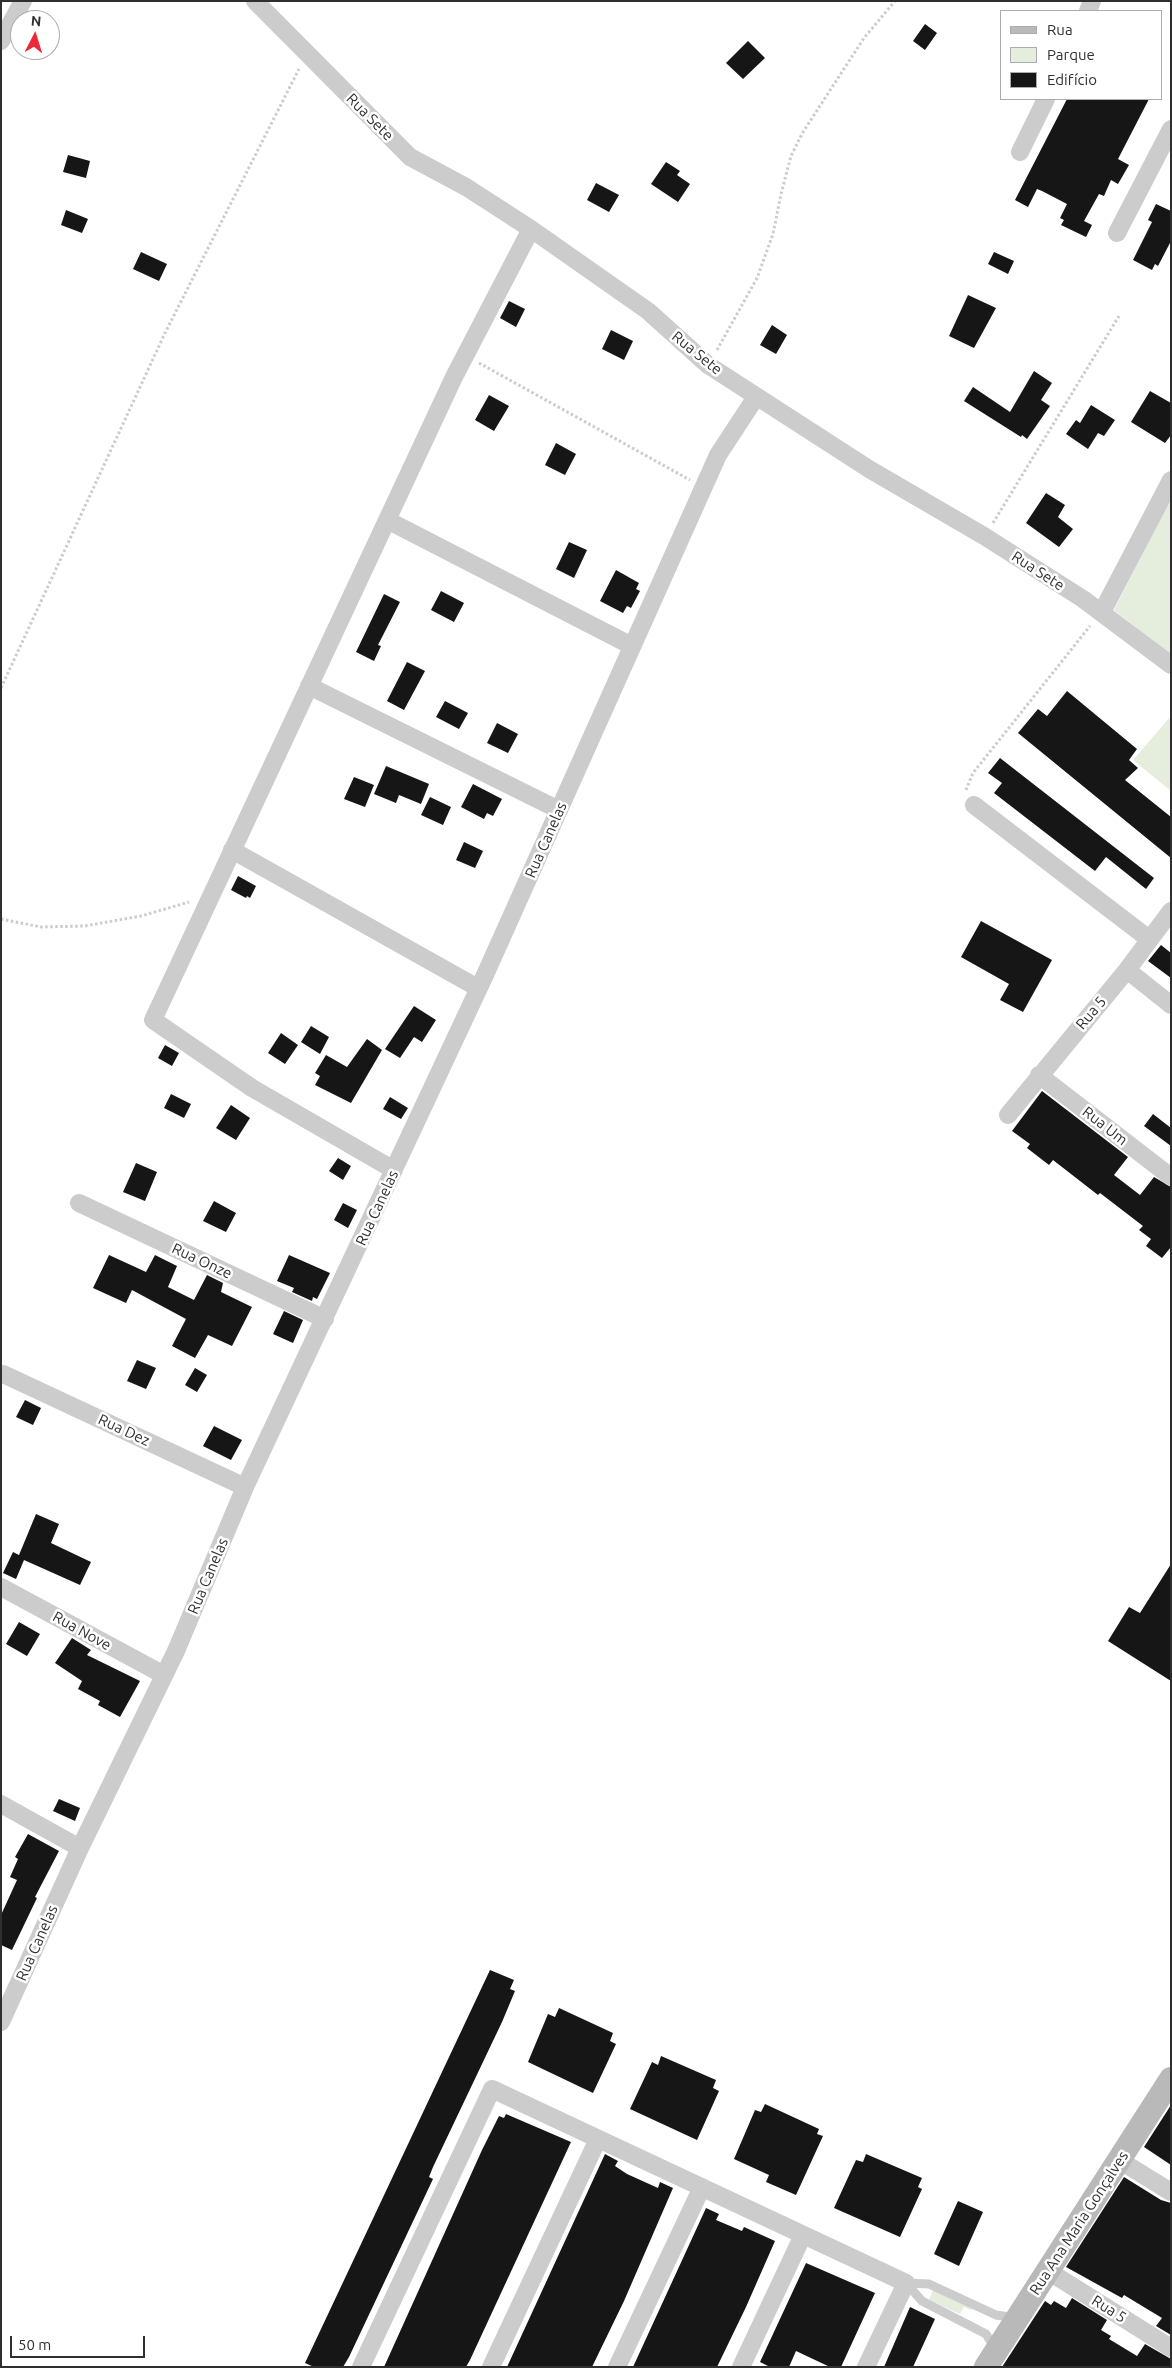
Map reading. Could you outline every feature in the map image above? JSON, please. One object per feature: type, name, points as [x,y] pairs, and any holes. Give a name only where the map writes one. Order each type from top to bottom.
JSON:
[{"type":"street","points":[[1,41],[23,1]]},
{"type":"street","name":"Rua Sete","points":[[255,1],[410,157],[466,187],[531,229],[648,311],[708,364],[756,397],[869,469],[984,536],[1102,612],[1171,665]]},
{"type":"street","points":[[1020,152],[1046,100]]},
{"type":"street","points":[[1117,233],[1171,129]]},
{"type":"street","points":[[394,1170],[252,1088],[153,1020],[465,356],[531,229]]},
{"type":"street","name":"Rua Canelas","points":[[1,2022],[80,1848],[176,1651],[245,1487],[478,988],[718,455],[756,397]]},
{"type":"street","points":[[1102,612],[1171,480]]},
{"type":"street","points":[[387,520],[632,646]]},
{"type":"street","points":[[309,686],[559,810]]},
{"type":"street","points":[[974,805],[1149,939]]},
{"type":"street","points":[[232,850],[478,988]]},
{"type":"street","name":"Rua 5","points":[[1008,1115],[1127,970],[1171,910]]},
{"type":"street","points":[[1127,970],[1171,1005]]},
{"type":"street","name":"Rua Um","points":[[1039,1075],[1171,1177]]},
{"type":"street","name":"Rua Onze","points":[[80,1202],[325,1319]]},
{"type":"street","name":"Rua Dez","points":[[3,1374],[245,1487]]},
{"type":"street","name":"Rua Nove","points":[[1,1587],[164,1675]]},
{"type":"street","points":[[1,1804],[80,1848]]},
{"type":"street","name":"Rua Ana Maria Gonçalves","points":[[991,2359],[1171,2079]]},
{"type":"street","points":[[360,2367],[492,2089],[906,2283],[866,2367]]},
{"type":"street","points":[[491,2367],[598,2139]]},
{"type":"street","points":[[1119,2160],[1171,2192]]},
{"type":"street","points":[[617,2367],[702,2188]]},
{"type":"street","points":[[741,2367],[803,2235]]},
{"type":"street","name":"Rua 5","points":[[1048,2271],[1171,2348]]},
{"type":"lane","points":[[906,2283],[929,2284],[996,2315],[1018,2318]]},
{"type":"lane","points":[[906,2283],[922,2301],[986,2334],[991,2359]]},
{"type":"path","points":[[708,364],[757,278],[773,234],[791,156],[803,132],[864,38],[895,1]]},
{"type":"path","points":[[1,688],[165,333],[307,54]]},
{"type":"path","points":[[984,536],[1119,316]]},
{"type":"path","points":[[465,356],[704,487]]},
{"type":"path","points":[[974,805],[968,797],[966,790],[973,773],[1102,612]]},
{"type":"path","points":[[1,919],[41,928],[85,926],[141,916],[212,893]]},
{"type":"green space","points":[[1171,497],[1171,655],[1114,610]]},
{"type":"green space","points":[[1171,716],[1171,791],[1133,760]]},
{"type":"green space","points":[[933,2290],[973,2308],[971,2310],[964,2307],[960,2314],[929,2300]]},
{"type":"building","points":[[925,24],[937,33],[925,50],[913,41]]},
{"type":"building","points":[[748,41],[765,58],[743,79],[726,63]]},
{"type":"building","points":[[1066,100],[1148,100],[1118,159],[1129,165],[1118,184],[1111,180],[1104,196],[1099,194],[1084,221],[1092,225],[1086,237],[1061,225],[1064,220],[1060,218],[1067,204],[1037,189],[1028,207],[1015,200]]},
{"type":"building","points":[[68,155],[90,161],[86,178],[63,172]]},
{"type":"building","points":[[666,162],[680,171],[677,175],[690,184],[678,202],[651,184]]},
{"type":"building","points":[[596,183],[619,195],[609,212],[587,200]]},
{"type":"building","points":[[1156,204],[1171,211],[1171,241],[1158,266],[1155,264],[1152,270],[1133,260],[1152,222],[1148,220]]},
{"type":"building","points":[[66,210],[88,219],[82,233],[61,225]]},
{"type":"building","points":[[141,252],[167,264],[159,281],[133,269]]},
{"type":"building","points":[[994,252],[1014,261],[1008,274],[988,264]]},
{"type":"building","points":[[968,295],[996,308],[974,348],[949,336]]},
{"type":"building","points":[[509,301],[525,309],[516,327],[500,318]]},
{"type":"building","points":[[772,325],[787,335],[776,354],[760,345]]},
{"type":"building","points":[[611,330],[633,341],[624,360],[602,349]]},
{"type":"building","points":[[1034,371],[1052,383],[1041,400],[1050,406],[1027,439],[964,401],[973,387],[1010,412]]},
{"type":"building","points":[[1150,391],[1171,403],[1171,435],[1165,443],[1131,422]]},
{"type":"building","points":[[489,395],[509,406],[494,431],[475,420]]},
{"type":"building","points":[[1091,405],[1115,420],[1104,436],[1098,433],[1088,449],[1066,434],[1076,420],[1080,423]]},
{"type":"building","points":[[556,443],[576,454],[565,475],[545,465]]},
{"type":"building","points":[[1046,493],[1065,505],[1058,517],[1073,529],[1059,547],[1026,523]]},
{"type":"building","points":[[569,542],[587,550],[574,578],[556,569]]},
{"type":"building","points":[[616,570],[639,583],[636,589],[640,591],[631,608],[627,606],[623,613],[600,601]]},
{"type":"building","points":[[441,591],[464,603],[454,622],[431,610]]},
{"type":"building","points":[[384,594],[400,602],[378,645],[381,646],[374,661],[356,652]]},
{"type":"building","points":[[407,662],[425,671],[404,710],[387,701]]},
{"type":"building","points":[[1067,691],[1137,749],[1129,760],[1138,768],[1125,780],[1171,817],[1171,858],[1018,733],[1038,709],[1047,716]]},
{"type":"building","points":[[445,701],[468,713],[459,729],[436,717]]},
{"type":"building","points":[[497,723],[518,734],[508,753],[487,743]]},
{"type":"building","points":[[1000,758],[1154,878],[1146,889],[1106,857],[1095,871],[994,793],[1002,783],[988,773]]},
{"type":"building","points":[[386,766],[429,784],[421,804],[399,795],[396,803],[374,794]]},
{"type":"building","points":[[354,777],[374,785],[365,807],[344,799]]},
{"type":"building","points":[[473,784],[502,799],[493,816],[487,813],[484,819],[461,807]]},
{"type":"building","points":[[430,797],[451,807],[443,825],[421,815]]},
{"type":"building","points":[[464,842],[483,851],[475,868],[456,860]]},
{"type":"building","points":[[238,876],[256,886],[250,898],[247,896],[246,898],[231,890]]},
{"type":"building","points":[[981,921],[1052,960],[1023,1012],[1000,1000],[1009,984],[961,957]]},
{"type":"building","points":[[1161,945],[1171,953],[1171,978],[1148,961]]},
{"type":"building","points":[[414,1006],[436,1020],[422,1042],[414,1037],[400,1058],[385,1049]]},
{"type":"building","points":[[311,1026],[329,1037],[320,1054],[301,1042]]},
{"type":"building","points":[[281,1033],[298,1045],[285,1064],[268,1053]]},
{"type":"building","points":[[367,1039],[382,1050],[351,1103],[315,1085],[320,1076],[315,1073],[326,1055],[347,1067]]},
{"type":"building","points":[[165,1045],[179,1053],[172,1066],[158,1058]]},
{"type":"building","points":[[1042,1091],[1128,1157],[1114,1175],[1140,1195],[1154,1177],[1171,1187],[1171,1247],[1162,1258],[1146,1246],[1151,1239],[1139,1230],[1143,1226],[1100,1193],[1098,1195],[1053,1160],[1049,1165],[1027,1148],[1030,1144],[1012,1131]]},
{"type":"building","points":[[171,1094],[191,1104],[184,1118],[164,1108]]},
{"type":"building","points":[[390,1097],[408,1108],[401,1119],[383,1109]]},
{"type":"building","points":[[231,1105],[250,1118],[236,1140],[216,1128]]},
{"type":"building","points":[[1153,1114],[1171,1128],[1171,1146],[1144,1126]]},
{"type":"building","points":[[338,1158],[351,1166],[343,1180],[329,1171]]},
{"type":"building","points":[[136,1163],[157,1172],[145,1201],[123,1192]]},
{"type":"building","points":[[214,1201],[236,1213],[226,1232],[203,1221]]},
{"type":"building","points":[[343,1203],[357,1210],[348,1228],[334,1220]]},
{"type":"building","points":[[109,1255],[146,1272],[155,1255],[177,1266],[168,1287],[194,1300],[207,1275],[223,1283],[221,1292],[252,1307],[232,1346],[208,1335],[195,1358],[172,1346],[186,1319],[132,1290],[126,1303],[93,1288]]},
{"type":"building","points":[[289,1255],[330,1273],[317,1299],[313,1297],[312,1301],[292,1292],[294,1288],[277,1281]]},
{"type":"building","points":[[284,1311],[303,1320],[293,1343],[273,1334]]},
{"type":"building","points":[[137,1360],[156,1368],[146,1389],[127,1381]]},
{"type":"building","points":[[195,1368],[207,1375],[197,1392],[185,1385]]},
{"type":"building","points":[[25,1400],[41,1408],[33,1425],[16,1417]]},
{"type":"building","points":[[214,1426],[242,1440],[231,1460],[203,1446]]},
{"type":"building","points":[[36,1514],[59,1524],[51,1543],[91,1562],[80,1585],[24,1560],[16,1579],[3,1573],[13,1552],[19,1555]]},
{"type":"building","points":[[1171,1564],[1171,1681],[1108,1641],[1129,1607],[1140,1613]]},
{"type":"building","points":[[19,1622],[40,1634],[27,1656],[6,1644]]},
{"type":"building","points":[[72,1638],[91,1650],[87,1655],[140,1681],[120,1717],[98,1705],[100,1701],[78,1689],[82,1681],[55,1663]]},
{"type":"building","points":[[59,1799],[80,1808],[75,1821],[53,1811]]},
{"type":"building","points":[[28,1834],[59,1851],[35,1897],[37,1898],[12,1950],[1,1945],[1,1915],[17,1880],[10,1877],[18,1859],[15,1857]]},
{"type":"building","points":[[490,1970],[514,1980],[510,1989],[515,1991],[433,2167],[429,2177],[433,2179],[343,2367],[314,2367],[305,2363]]},
{"type":"building","points":[[559,2008],[613,2033],[610,2041],[616,2044],[593,2093],[528,2062],[548,2014],[555,2017]]},
{"type":"building","points":[[661,2056],[716,2080],[713,2088],[719,2091],[697,2140],[630,2109],[652,2062],[658,2065]]},
{"type":"building","points":[[765,2104],[819,2129],[817,2134],[823,2136],[796,2195],[766,2182],[769,2175],[734,2159],[755,2110],[761,2112]]},
{"type":"building","points":[[1171,2105],[1171,2165],[1144,2147]]},
{"type":"building","points":[[506,2114],[571,2142],[470,2360],[466,2367],[384,2367],[482,2150],[499,2116],[504,2118]]},
{"type":"building","points":[[605,2154],[618,2161],[615,2166],[627,2174],[658,2188],[660,2182],[673,2188],[624,2301],[592,2367],[507,2367]]},
{"type":"building","points":[[866,2154],[922,2178],[918,2187],[922,2189],[900,2237],[834,2208],[856,2160],[863,2162]]},
{"type":"building","points":[[1124,2177],[1161,2200],[1171,2203],[1171,2335],[1156,2326],[1162,2318],[1124,2295],[1122,2298],[1066,2267]]},
{"type":"building","points":[[958,2201],[983,2212],[959,2266],[934,2254]]},
{"type":"building","points":[[706,2208],[719,2214],[716,2220],[742,2231],[744,2227],[775,2241],[746,2307],[717,2367],[633,2367]]},
{"type":"building","points":[[806,2263],[875,2293],[841,2367],[830,2367],[796,2351],[789,2367],[770,2367],[760,2362]]},
{"type":"building","points":[[1072,2298],[1107,2320],[1101,2330],[1111,2336],[1109,2339],[1137,2356],[1145,2344],[1171,2359],[1171,2367],[1002,2367],[1045,2301],[1051,2305],[1054,2301],[1066,2308]]},
{"type":"building","points":[[910,2307],[935,2319],[913,2367],[884,2367]]}]
